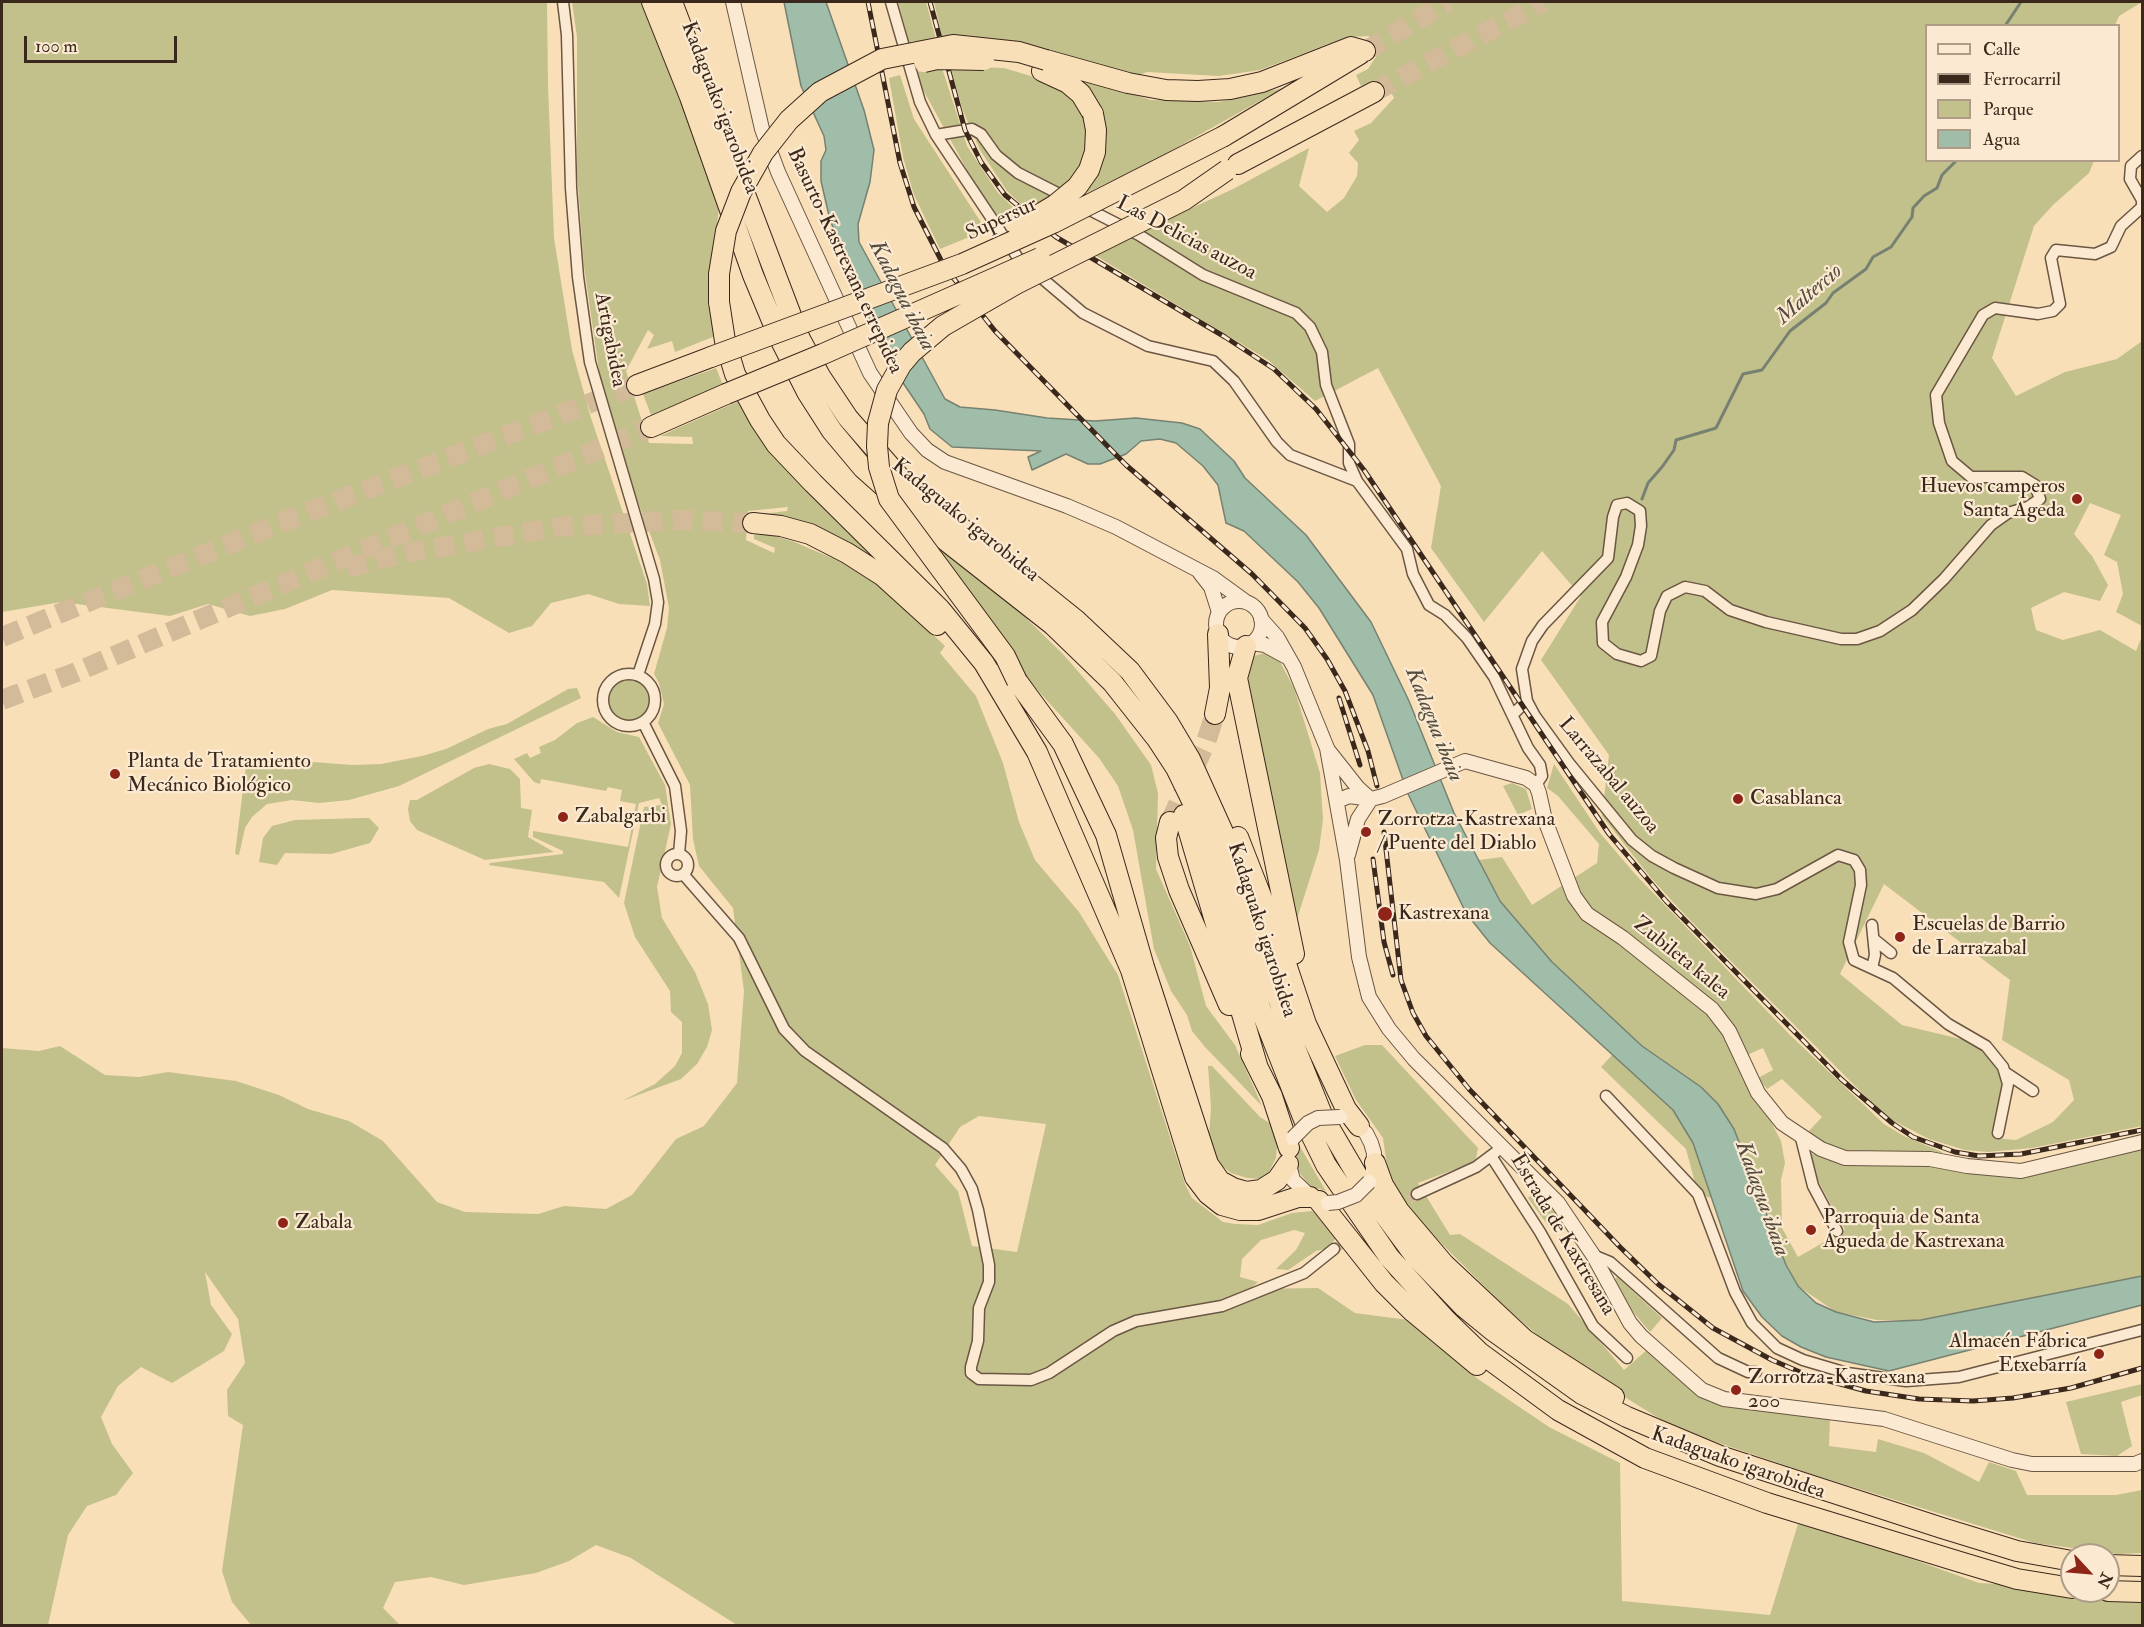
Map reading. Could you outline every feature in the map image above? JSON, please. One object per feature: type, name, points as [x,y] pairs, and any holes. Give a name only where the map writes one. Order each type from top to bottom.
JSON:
[{"type":"highway","name":"Kadaguako igarobidea","points":[[652,2],[778,335],[801,382],[832,431],[863,468],[899,501],[1053,625],[1112,682],[1176,768],[1193,803],[1227,896],[1280,1061],[1305,1122],[1326,1165],[1389,1257],[1446,1320],[1479,1352],[1534,1394],[1619,1445],[1678,1472],[1767,1503],[2017,1578],[2060,1586]]},
{"type":"highway","name":"Kadaguako igarobidea","points":[[672,2],[800,339],[820,376],[842,411],[903,482],[1076,620],[1130,671],[1168,722],[1209,796],[1232,857],[1294,1045],[1323,1117],[1373,1201],[1432,1275],[1492,1330],[1582,1394],[1659,1431],[1720,1456],[1942,1528],[2017,1551],[2060,1559]]},
{"type":"highway","name":"Supersur","points":[[637,386],[962,264],[1053,223],[1224,136],[1365,51],[1352,47],[1262,82],[1230,89],[1198,91],[1166,90],[1044,65]]},
{"type":"highway","points":[[892,290],[931,265],[1020,226],[1055,205],[1077,187],[1089,170],[1095,152],[1096,130],[1093,114],[1081,94],[1044,65],[974,59],[937,59],[900,67],[864,80],[817,110],[777,153],[753,192],[736,244],[725,301],[755,394],[787,441],[817,479],[933,586],[993,657],[1009,685],[1131,970],[1195,1177],[1208,1194],[1222,1204],[1240,1210],[1258,1210],[1298,1197],[1319,1200],[1384,1283],[1411,1310],[1460,1352],[1524,1401],[1551,1418],[1586,1437],[1619,1445]]},
{"type":"highway","points":[[651,427],[939,303],[1232,167],[1374,92]]},
{"type":"highway","points":[[1009,685],[1005,656],[889,499],[881,475],[877,446],[878,423],[887,390],[901,365],[912,352],[943,326],[1016,284],[1184,200],[1232,167]]},
{"type":"highway","points":[[753,523],[781,526],[810,534],[848,553],[883,576],[932,619],[976,670],[1009,685],[1063,744],[1106,835],[1143,967],[1208,1164],[1220,1181],[1233,1188],[1247,1192],[1261,1190],[1277,1180],[1290,1150],[1272,1096],[1179,890],[1168,857],[1166,838],[1170,822]]},
{"type":"highway","points":[[1215,714],[1221,688],[1218,634]]},
{"type":"highway","points":[[1249,644],[1237,678],[1298,975],[1325,1048],[1326,1065]]},
{"type":"highway","points":[[1130,671],[1154,688],[1200,757],[1245,854],[1306,1024],[1346,1109],[1359,1126]]},
{"type":"highway","points":[[1134,710],[1185,818],[1257,1065]]},
{"type":"highway","points":[[1372,1172],[1399,1211],[1444,1264],[1525,1340],[1639,1413],[1659,1431]]},
{"type":"highway","points":[[2120,1565],[2142,1566]]},
{"type":"highway","points":[[2120,1591],[2142,1592]]},
{"type":"street","name":"Artigabidea","points":[[563,2],[567,35],[571,188],[578,277],[590,362],[654,579],[658,602],[655,624],[638,675]]},
{"type":"street","name":"Basurto-Kastrexana errepidea","points":[[733,2],[762,129],[778,172],[870,373],[911,433],[927,450],[945,462],[1116,527],[1194,568],[1230,589],[1246,602]]},
{"type":"street","points":[[891,2],[920,102],[936,135],[1018,258],[1083,313],[1148,346],[1213,361],[1234,381],[1277,442],[1290,455],[1357,481]]},
{"type":"street","name":"Las Delicias auzoa","points":[[936,135],[972,129],[981,134],[996,155],[1018,173],[1140,235],[1203,275],[1296,313],[1310,327],[1322,352],[1326,385],[1349,444],[1349,463],[1357,481],[1407,549],[1413,574],[1425,599],[1467,638],[1494,677],[1528,748],[1540,765],[1542,776],[1536,785]]},
{"type":"street","points":[[1512,715],[1527,701],[1522,669],[1532,641],[1571,595],[1603,566],[1612,546],[1613,517],[1617,505],[1627,502],[1640,511],[1641,526],[1638,545],[1626,577],[1602,622],[1603,643],[1617,654],[1641,660],[1651,656],[1660,611],[1667,596],[1685,587],[1705,591],[1730,610],[1757,619],[1841,639],[1857,639],[1880,631],[1912,610],[1944,579],[1991,525],[2008,513],[2028,507],[2040,500],[2034,485],[2022,477],[1971,477],[1952,461],[1939,423],[1936,395],[1983,315],[1995,308],[2038,314],[2052,311],[2060,304],[2051,258],[2056,250],[2095,254],[2105,252],[2111,247],[2121,226],[2142,207],[2142,200],[2130,179],[2131,166],[2142,156]]},
{"type":"street","name":"Basurto-Kastrexana errepidea","points":[[1194,568],[1211,587],[1219,612]]},
{"type":"street","points":[[1288,658],[1278,650],[1249,644],[1233,646],[1218,634],[1216,627],[1219,612],[1231,602],[1246,602],[1253,606],[1277,637],[1288,658],[1315,712],[1327,748],[1347,860],[1359,957],[1373,1005],[1414,1059],[1501,1152],[1558,1203],[1593,1255],[1630,1323],[1641,1336],[1688,1379],[1714,1396],[1884,1419],[2012,1460],[2032,1464],[2135,1464],[2142,1461]]},
{"type":"street","points":[[1249,644],[1260,632],[1261,619]]},
{"type":"street","points":[[620,675],[638,675],[654,693],[653,709],[643,722],[626,726],[618,724],[611,719],[603,704],[604,692],[620,675]]},
{"type":"street","name":"Larrazabal auzoa","points":[[1527,701],[1569,763],[1632,840],[1652,856],[1674,868],[1718,888],[1756,894],[1777,889],[1838,855],[1854,860],[1860,870],[1861,885],[1849,942],[1854,960],[1911,991],[1948,1024],[1986,1046],[2006,1073],[2033,1091]]},
{"type":"street","points":[[643,722],[675,786],[681,831],[679,854]]},
{"type":"street","points":[[1327,748],[1358,788],[1377,798]]},
{"type":"street","points":[[1347,860],[1358,819],[1377,798],[1465,761],[1526,778],[1536,785]]},
{"type":"street","name":"Zubileta kalea","points":[[1536,785],[1545,820],[1574,896],[1587,914],[1623,938],[1723,1020],[1758,1093],[1782,1123],[1801,1137],[1845,1158],[1930,1159],[1967,1166],[2021,1171],[2142,1142]]},
{"type":"street","points":[[1337,801],[1349,796],[1377,798]]},
{"type":"street","points":[[679,854],[685,857],[688,864],[683,874],[672,875],[666,867],[669,857],[679,854]]},
{"type":"street","points":[[683,874],[739,938],[784,1029],[805,1051],[943,1148],[961,1169],[972,1189],[978,1210],[988,1264],[989,1282],[979,1308],[978,1341],[971,1373],[979,1379],[1031,1380],[1049,1373],[1113,1331],[1136,1321],[1222,1306],[1304,1273],[1334,1249]]},
{"type":"street","points":[[1872,925],[1875,955],[1872,968]]},
{"type":"street","points":[[1875,940],[1891,953]]},
{"type":"street","points":[[1998,1134],[2008,1084],[2006,1073]]},
{"type":"street","points":[[1606,1096],[1698,1194],[1735,1292],[1752,1323],[1777,1348],[1803,1360],[1847,1373],[1906,1381],[1959,1377],[2142,1330]]},
{"type":"street","points":[[1340,1117],[1359,1126],[1371,1143],[1372,1172],[1356,1195],[1338,1202],[1319,1200],[1298,1187],[1290,1150],[1300,1130],[1318,1118],[1340,1117]]},
{"type":"street","points":[[1801,1137],[1813,1186],[1837,1231]]},
{"type":"street","points":[[1417,1194],[1476,1167],[1501,1152]]},
{"type":"street","name":"Estrada de Kaxtresana","points":[[1501,1152],[1540,1232],[1593,1326],[1627,1358]]},
{"type":"street","name":"Estrada de Kaxtresana","points":[[1593,1255],[1610,1262],[1718,1358],[1748,1372],[1756,1372]]},
{"type":"green space","points":[[2,2],[547,2],[554,238],[572,350],[591,418],[647,584],[650,606],[619,604],[588,594],[551,603],[532,626],[509,633],[449,598],[332,590],[285,609],[250,616],[208,604],[170,616],[61,602],[2,612]]},
{"type":"green space","points":[[572,2],[642,2],[720,197],[712,276],[718,335],[675,352],[672,341],[647,349],[654,335],[648,330],[626,371],[649,443],[693,444],[692,437],[660,436],[739,401],[910,588],[753,515],[787,511],[788,507],[748,511],[746,540],[774,553],[775,548],[754,539],[754,535],[768,534],[792,541],[839,561],[887,591],[945,646],[940,653],[976,696],[1003,763],[1019,822],[1035,860],[1079,912],[1118,975],[1185,1184],[1192,1198],[1223,1222],[1235,1224],[1258,1225],[1292,1213],[1312,1211],[1324,1221],[1337,1238],[1325,1249],[1316,1251],[1288,1270],[1276,1269],[1296,1250],[1305,1233],[1294,1230],[1261,1240],[1242,1259],[1240,1277],[1258,1282],[1250,1289],[1318,1288],[1355,1313],[1408,1320],[1478,1379],[1549,1427],[1620,1463],[1622,1601],[1770,1615],[1798,1524],[1864,1542],[1979,1583],[2018,1585],[2060,1593],[2060,1603],[2120,1603],[2120,1597],[2142,1597],[2142,1625],[737,1625],[631,1558],[596,1545],[569,1561],[536,1573],[464,1585],[431,1577],[395,1582],[383,1608],[400,1625],[251,1625],[232,1602],[222,1571],[243,1425],[228,1416],[227,1390],[245,1363],[238,1319],[205,1272],[211,1305],[232,1334],[224,1351],[172,1383],[141,1367],[118,1386],[101,1417],[112,1444],[133,1473],[116,1495],[87,1506],[68,1535],[48,1625],[2,1625],[2,1048],[39,1051],[60,1046],[105,1075],[139,1077],[168,1072],[236,1081],[279,1095],[308,1109],[349,1121],[383,1141],[437,1202],[465,1212],[538,1214],[564,1206],[606,1209],[632,1195],[676,1139],[704,1126],[737,1083],[744,991],[733,908],[699,866],[693,839],[690,785],[658,723],[664,704],[659,683],[654,674],[667,628],[669,608],[660,560],[628,476],[602,392],[584,266],[577,172],[577,37]],"holes":[[[979,1116],[1046,1124],[1017,1252],[972,1246],[958,1191],[935,1165],[960,1127]]]},
{"type":"green space","points":[[898,2],[926,2],[936,39],[909,42]]},
{"type":"green space","points":[[934,2],[2142,2],[2119,16],[2115,24],[1925,24],[1925,162],[2094,162],[2089,173],[2053,205],[2034,226],[1992,358],[2016,396],[2065,372],[2117,359],[2142,341],[2142,626],[2116,612],[2123,594],[2117,562],[2104,555],[2121,515],[2090,503],[2074,534],[2092,556],[2108,585],[2100,601],[2064,592],[2031,608],[2036,630],[2063,640],[2100,630],[2136,651],[2142,636],[2142,1126],[2032,1148],[1988,1152],[1965,1150],[1929,1139],[1894,1121],[1871,1102],[1684,914],[1651,878],[1602,816],[1609,755],[1541,660],[1581,596],[1542,551],[1484,622],[1431,548],[1441,486],[1378,368],[1315,401],[1268,360],[1093,254],[1235,188],[1309,148],[1299,186],[1327,212],[1344,198],[1357,176],[1358,163],[1349,153],[1359,140],[1354,131],[1371,123],[1394,98],[1386,82],[1371,81],[1361,86],[1356,75],[1368,69],[1379,52],[1369,36],[1347,37],[1260,70],[1219,76],[1147,72],[1134,77],[1004,40],[942,37]],"holes":[[[1884,884],[2010,980],[2002,1040],[2069,1080],[2074,1100],[2053,1122],[2016,1140],[1994,1138],[2005,1084],[2000,1069],[1985,1051],[1973,1042],[1902,1025],[1840,974]]]},
{"type":"green space","points":[[950,66],[1004,68],[1044,80],[1066,91],[1086,115],[1090,140],[1079,171],[1051,196],[1026,209],[1007,191],[980,150],[963,111]]},
{"type":"green space","points":[[1046,66],[1151,100],[1219,102],[1283,88],[1149,163],[1080,196],[1103,162],[1105,137]]},
{"type":"green space","points":[[942,68],[967,146],[998,193],[1019,213],[1002,222],[979,192],[921,86],[916,72]]},
{"type":"green space","points":[[900,75],[914,119],[986,230],[940,249],[914,195],[903,157],[889,78]]},
{"type":"green space","points":[[716,368],[723,385],[651,415],[643,394]]},
{"type":"green space","points":[[919,528],[993,586],[1063,654],[1115,714],[1151,765],[1158,793],[1156,869],[1190,946],[1206,1006],[1235,1045],[1262,1106],[1192,1031],[1187,1015],[1171,991],[1154,949],[1133,830],[1118,786],[1099,758],[1024,675]]},
{"type":"green space","points":[[1264,653],[1271,654],[1280,662],[1294,688],[1320,773],[1323,819],[1319,850],[1297,919],[1248,685],[1249,667],[1254,656]]},
{"type":"green space","points":[[629,680],[643,686],[649,700],[643,714],[629,720],[615,714],[609,700],[615,686]]},
{"type":"green space","points":[[577,688],[581,698],[399,786],[349,800],[319,803],[292,800],[267,804],[252,817],[245,828],[239,855],[235,854],[247,757],[352,765],[381,764],[422,756],[446,749],[488,729],[507,724],[568,689]]},
{"type":"green space","points":[[593,717],[617,732],[639,737],[665,785],[671,824],[657,887],[662,918],[695,972],[708,1004],[712,1030],[707,1047],[697,1064],[681,1079],[622,1101],[655,1084],[675,1066],[682,1053],[682,1022],[671,1012],[670,991],[635,937],[624,903],[644,807],[662,805],[659,798],[639,803],[619,898],[604,882],[489,865],[490,863],[563,854],[563,851],[533,837],[533,831],[628,847],[636,804],[620,801],[622,790],[608,787],[606,791],[541,779],[540,784],[534,782],[514,759],[527,753],[530,758],[541,753],[539,747],[555,740],[577,723]]},
{"type":"green space","points":[[489,764],[510,769],[520,779],[521,808],[532,810],[528,837],[554,852],[485,860],[417,830],[410,821],[408,809],[410,800],[417,800],[474,768]]},
{"type":"green space","points":[[1554,764],[1600,833],[1635,874],[1790,1035],[1884,1124],[1904,1136],[1942,1152],[1942,1156],[1848,1153],[1826,1145],[1807,1133],[1822,1117],[1782,1079],[1767,1089],[1758,1078],[1773,1070],[1763,1048],[1747,1055],[1736,1065],[1754,1101],[1771,1122],[1781,1141],[1785,1163],[1781,1180],[1782,1228],[1798,1257],[1845,1230],[1817,1179],[1809,1153],[1845,1162],[1938,1165],[2023,1173],[2142,1145],[2142,1276],[1921,1320],[1877,1320],[1836,1312],[1798,1286],[1786,1265],[1746,1159],[1701,1087],[1642,1046],[1552,962],[1500,901],[1479,860],[1502,857],[1532,905],[1597,863],[1599,844],[1558,796],[1547,788]]},
{"type":"green space","points":[[1512,783],[1526,789],[1532,809],[1518,815],[1503,786]]},
{"type":"green space","points":[[369,818],[379,828],[370,843],[331,854],[285,853],[277,865],[259,862],[263,838],[272,826],[295,820]]},
{"type":"green space","points":[[1365,1045],[1382,1045],[1478,1148],[1476,1159],[1469,1164],[1418,1183],[1450,1235],[1460,1234],[1568,1304],[1624,1370],[1648,1349],[1691,1390],[1713,1402],[1830,1417],[1829,1446],[1876,1452],[1878,1439],[1924,1453],[1979,1482],[1989,1462],[2016,1471],[2027,1495],[2116,1495],[2142,1490],[2142,1553],[2120,1554],[2120,1543],[2060,1543],[2060,1546],[2035,1543],[1811,1474],[1665,1422],[1554,1350],[1499,1301],[1425,1227],[1394,1188],[1388,1173],[1383,1138],[1356,1100],[1335,1056]]},
{"type":"green space","points":[[1613,1054],[1673,1110],[1693,1143],[1711,1198],[1698,1194],[1686,1149],[1601,1067]]},
{"type":"green space","points":[[1208,1066],[1212,1066],[1260,1117],[1271,1124],[1277,1147],[1276,1158],[1268,1174],[1262,1179],[1247,1178],[1231,1173],[1218,1163],[1209,1136],[1211,1107]]},
{"type":"green space","points":[[1299,1145],[1326,1191],[1310,1186],[1298,1171],[1296,1162]]},
{"type":"green space","points":[[1536,1190],[1560,1218],[1549,1227],[1528,1198]]},
{"type":"green space","points":[[1617,1277],[1662,1318],[1650,1332],[1629,1307],[1614,1280]]},
{"type":"green space","points":[[2142,1384],[2142,1395],[2121,1402],[2132,1446],[2117,1456],[2081,1454],[2066,1402]]},
{"type":"water","points":[[784,2],[826,2],[864,110],[874,150],[870,182],[858,224],[859,242],[945,399],[960,407],[1047,418],[1095,421],[1136,418],[1182,423],[1200,429],[1234,461],[1245,478],[1306,535],[1371,622],[1409,701],[1454,813],[1500,901],[1552,962],[1642,1046],[1701,1087],[1718,1104],[1734,1129],[1786,1265],[1798,1286],[1816,1303],[1836,1312],[1874,1322],[1921,1320],[2142,1276],[2142,1305],[1889,1371],[1826,1357],[1801,1347],[1782,1336],[1762,1317],[1743,1291],[1693,1143],[1673,1110],[1490,943],[1466,913],[1408,794],[1373,695],[1319,608],[1298,582],[1244,531],[1226,523],[1218,485],[1203,466],[1176,443],[1160,439],[1141,441],[1126,454],[1100,464],[1088,464],[1066,454],[1032,470],[1028,457],[1041,451],[952,447],[930,429],[924,414],[883,353],[830,220],[821,181],[821,161],[826,150],[824,136],[801,86]]},
{"type":"waterway","name":"Maltercio","points":[[2006,24],[2021,2]]},
{"type":"waterway","name":"Maltercio","points":[[1642,499],[1648,483],[1674,450],[1676,440],[1716,428],[1743,374],[1762,370],[1790,331],[1826,303],[1833,293],[1866,269],[1873,257],[1891,247],[1912,217],[1913,208],[1924,196],[1937,188],[1942,175],[1955,162]]},
{"type":"tunnel","points":[[1365,51],[1448,2]]},
{"type":"tunnel","points":[[1374,92],[1543,2]]},
{"type":"tunnel","points":[[2,637],[293,518],[637,385]]},
{"type":"tunnel","points":[[2,700],[74,673],[651,427]]},
{"type":"tunnel","points":[[347,568],[400,554],[558,527],[678,520],[753,523]]},
{"type":"tunnel","points":[[1170,822],[1206,742],[1215,714]]},
{"type":"tunnel","points":[[1334,1249],[1417,1194]]},
{"type":"railway","points":[[868,2],[900,163],[914,207],[944,266],[995,331],[1126,465],[1252,574],[1305,628],[1327,659],[1345,691],[1368,751],[1377,786]]},
{"type":"railway","points":[[930,2],[965,130],[981,162],[1005,195],[1056,237],[1225,337],[1274,369],[1316,409],[1364,470],[1609,834],[1666,901],[1841,1079],[1892,1123],[1913,1137],[1955,1152],[1979,1156],[2021,1154],[2142,1130]]},
{"type":"railway","points":[[1339,698],[1360,765]]},
{"type":"railway","points":[[1384,832],[1401,980],[1413,1013],[1426,1036],[1469,1089],[1620,1247],[1658,1284],[1713,1328],[1772,1360],[1807,1375],[1866,1391],[1919,1399],[1973,1401],[2013,1398],[2071,1388],[2142,1368]]},
{"type":"railway","points":[[1373,859],[1384,942],[1393,975]]},
{"type":"place","name":"Huevos camperos Santa Ageda","points":[[2077,499]]},
{"type":"place","name":"Planta de Tratamiento Mecánico Biológico","points":[[115,774]]},
{"type":"place","name":"Casablanca","points":[[1738,799]]},
{"type":"place","name":"Zabalgarbi","points":[[563,817]]},
{"type":"place","name":"Zorrotza-Kastrexana / Puente del Diablo","points":[[1366,832]]},
{"type":"place","name":"Kastrexana","points":[[1385,914]]},
{"type":"place","name":"Escuelas de Barrio de Larrazabal","points":[[1900,937]]},
{"type":"place","name":"Zabala","points":[[283,1223]]},
{"type":"place","name":"Parroquia de Santa Águeda de Kastrexana","points":[[1811,1230]]},
{"type":"place","name":"Almacén Fábrica Etxebarría","points":[[2099,1354]]},
{"type":"place","name":"Zorrotza-Kastrexana 200","points":[[1736,1390]]},
{"type":"water label","name":"Kadagua ibaia","points":[[901,296]]},
{"type":"water label","name":"Kadagua ibaia","points":[[1433,725]]},
{"type":"water label","name":"Kadagua ibaia","points":[[1761,1199]]}]
